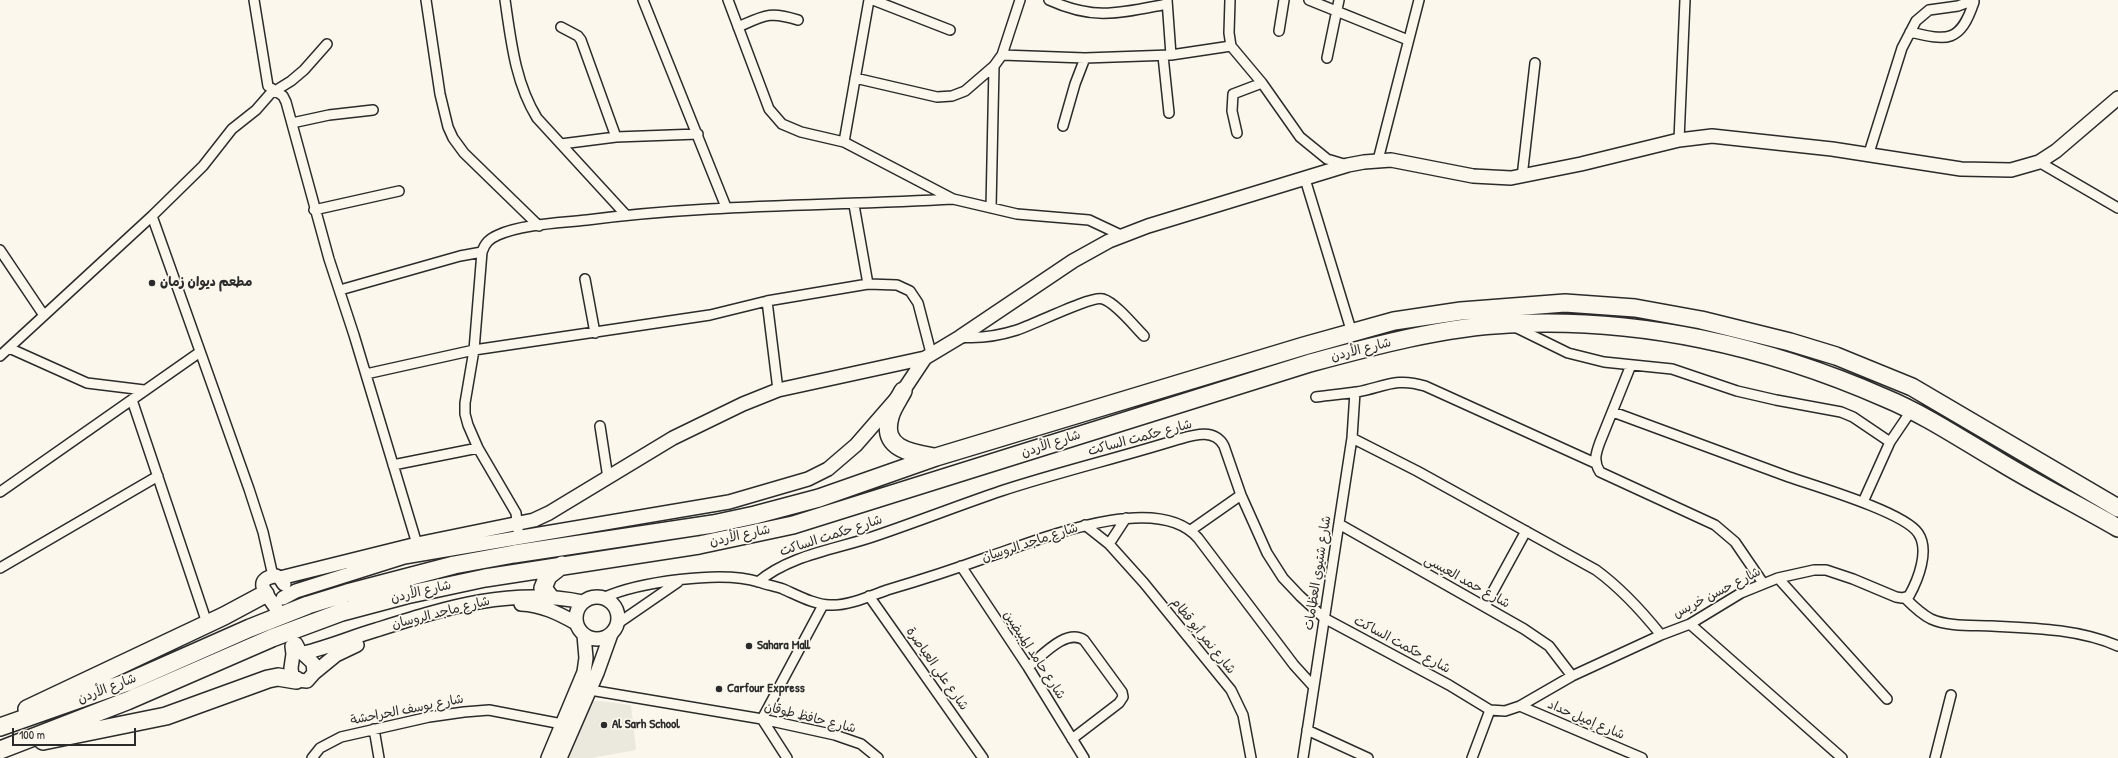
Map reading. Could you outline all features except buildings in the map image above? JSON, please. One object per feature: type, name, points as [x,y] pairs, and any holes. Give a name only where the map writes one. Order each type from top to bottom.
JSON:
[{"type":"highway","name":"شارع الأردن","points":[[2,727],[128,682],[258,625],[308,605],[347,592],[454,565],[514,554],[713,524],[755,515],[819,498],[936,457],[1394,321],[1485,309],[1565,303],[1635,308],[1747,331],[1828,353],[1912,387],[2118,508]]},
{"type":"highway","name":"شارع الأردن","points":[[0,750],[127,701],[272,638],[342,612],[406,595],[485,578],[699,545],[793,525],[1310,363],[1390,342],[1485,326],[1508,324],[1602,324],[1642,328],[1690,336],[1786,360],[1888,398],[2118,528]]},
{"type":"highway","points":[[903,391],[890,416],[889,425],[892,441],[898,447],[909,452],[936,457]]},
{"type":"highway","points":[[549,596],[543,588],[545,580],[562,565]]},
{"type":"highway","points":[[2,727],[40,702],[224,616],[265,594]]},
{"type":"highway","points":[[0,750],[166,716],[268,679],[278,677],[296,680]]},
{"type":"street","points":[[254,0],[263,47],[268,86],[283,96],[286,102],[314,210],[366,374],[417,544]]},
{"type":"street","points":[[426,0],[440,94],[448,126],[453,138],[464,153],[539,226]]},
{"type":"street","points":[[505,0],[514,57],[527,101],[537,118],[626,215]]},
{"type":"street","points":[[643,0],[726,207]]},
{"type":"street","points":[[728,0],[769,109],[775,118],[782,124],[801,132],[844,142],[953,199],[1035,217],[1089,220],[1123,236]]},
{"type":"street","points":[[844,142],[869,0]]},
{"type":"street","points":[[873,0],[950,30]]},
{"type":"street","points":[[855,78],[928,96],[945,97],[965,91],[994,66],[1002,55],[1020,0]]},
{"type":"street","points":[[1049,0],[1070,8],[1099,15],[1132,11],[1167,2],[1169,113]]},
{"type":"street","points":[[1230,0],[1229,33],[1232,46],[1262,83],[1300,138],[1327,159],[1348,165]]},
{"type":"street","points":[[1279,31],[1284,0]]},
{"type":"street","points":[[1310,0],[1408,40]]},
{"type":"street","points":[[1327,58],[1338,0]]},
{"type":"street","points":[[1378,160],[1419,0]]},
{"type":"street","points":[[1679,140],[1685,0]]},
{"type":"street","points":[[1868,156],[1902,48],[1916,21],[1926,11],[1974,1]]},
{"type":"street","points":[[1910,32],[1940,39],[1951,36],[1963,27],[1974,1]]},
{"type":"street","points":[[738,27],[772,13],[798,20]]},
{"type":"street","points":[[561,27],[578,36],[581,40],[616,137]]},
{"type":"street","points":[[0,356],[43,314],[152,216],[203,166],[232,129],[256,110],[270,94],[276,92],[304,70],[327,44]]},
{"type":"street","points":[[1002,55],[1085,58],[1167,56],[1232,46]]},
{"type":"street","points":[[1063,126],[1075,84],[1085,58]]},
{"type":"street","points":[[1522,176],[1535,63]]},
{"type":"street","points":[[991,208],[994,66]]},
{"type":"street","points":[[1237,133],[1232,111],[1233,94],[1262,83]]},
{"type":"street","points":[[281,605],[265,594],[264,584],[266,580],[417,544],[518,524],[549,513],[674,438],[708,420],[778,390],[928,356],[960,337],[1073,261],[1123,236],[1160,222],[1305,180],[1348,165],[1378,160],[1403,162],[1496,179],[1522,176],[1581,164],[1679,140],[1724,136],[1832,149],[1931,166],[1996,172],[2011,170],[2038,162],[2076,135],[2118,98]]},
{"type":"street","points":[[292,123],[329,115],[373,110]]},
{"type":"street","points":[[561,144],[616,137],[698,134]]},
{"type":"street","points":[[2038,162],[2118,208]]},
{"type":"street","points":[[1305,180],[1352,333]]},
{"type":"street","points":[[314,210],[399,191]]},
{"type":"street","points":[[519,538],[516,513],[478,448],[465,414],[465,404],[474,350],[482,252],[485,244],[499,234],[539,226],[626,215],[726,207],[854,205],[953,199]]},
{"type":"street","points":[[854,205],[868,284]]},
{"type":"street","points":[[152,216],[249,489],[276,577],[285,588],[281,605]]},
{"type":"street","points":[[0,250],[43,314]]},
{"type":"street","points":[[340,290],[460,256],[482,252]]},
{"type":"street","points":[[584,278],[594,333]]},
{"type":"street","points":[[281,605],[296,591],[404,557],[729,502],[808,479],[828,469],[856,445],[903,391],[928,356],[918,303],[910,291],[897,285],[868,284],[767,301],[710,315],[474,350],[366,374]]},
{"type":"street","points":[[960,337],[986,338],[1001,335],[1044,320],[1096,298],[1108,301],[1144,336]]},
{"type":"street","points":[[767,301],[778,390]]},
{"type":"street","points":[[1508,324],[1568,353],[1604,362],[1631,366],[1672,369],[1737,391],[1841,412],[1854,417],[1890,442]]},
{"type":"street","points":[[9,348],[87,383],[144,390]]},
{"type":"street","points":[[0,492],[200,352]]},
{"type":"street","points":[[1595,464],[1600,442],[1631,366]]},
{"type":"street","points":[[1316,397],[1355,392],[1405,381],[1424,386],[1595,464],[1600,472],[1715,525],[1735,542],[1763,583]]},
{"type":"street","name":"شارع شتيوي العظامات","points":[[1303,758],[1352,438],[1355,392]]},
{"type":"street","points":[[132,400],[207,623]]},
{"type":"street","points":[[1863,502],[1890,442],[1911,411]]},
{"type":"street","points":[[1612,412],[1823,489],[1863,502],[1914,528],[1921,538],[1923,558],[1912,589],[1900,597],[1919,612],[1932,619],[1948,623],[2029,627],[2076,633],[2118,646]]},
{"type":"street","points":[[600,426],[608,478]]},
{"type":"street","name":"شارع حكمت الساكت","points":[[758,582],[768,573],[785,564],[877,536],[1001,491],[1075,468],[1192,436],[1211,435],[1221,440],[1241,495],[1267,553],[1282,578],[1324,618],[1449,684],[1490,710]]},
{"type":"street","points":[[1352,438],[1575,557],[1618,586],[1638,605],[1660,635]]},
{"type":"street","points":[[393,465],[478,448]]},
{"type":"street","points":[[0,568],[158,476]]},
{"type":"street","points":[[1191,530],[1241,495]]},
{"type":"street","points":[[1108,544],[1126,518]]},
{"type":"street","name":"شارع ماجد الروسان","points":[[602,598],[616,592],[680,580],[724,577],[758,582],[823,604],[842,604],[1085,525],[1126,518],[1169,521],[1181,524],[1191,530],[1290,660],[1313,686]]},
{"type":"street","name":"شارع حمد العيسى","points":[[1339,524],[1524,629],[1549,646],[1572,676]]},
{"type":"street","name":"شارع نمر أبو قطام","points":[[1085,525],[1108,544],[1144,583],[1230,690],[1243,715],[1251,758]]},
{"type":"street","points":[[1485,606],[1526,531]]},
{"type":"street","name":"شارع حامد المبيضين","points":[[962,566],[1028,666],[1084,758]]},
{"type":"street","name":"شارع حسن خريس","points":[[1490,710],[1505,711],[1520,706],[1572,676],[1660,635],[1690,624],[1741,593],[1778,578],[1814,570],[1826,570],[1900,597]]},
{"type":"street","points":[[1778,578],[1887,699]]},
{"type":"street","points":[[584,635],[598,639],[614,629],[680,580]]},
{"type":"street","name":"شارع ماجد الروسان","points":[[297,648],[324,648],[375,630],[486,600],[514,597],[549,596],[583,602]]},
{"type":"street","name":"شارع علي العياصرة","points":[[870,596],[983,758]]},
{"type":"street","points":[[548,758],[584,672],[586,658],[584,635],[576,623],[578,608],[589,598],[602,598],[614,605],[618,617],[590,690],[560,758]]},
{"type":"street","name":"شارع ماجد الروسان","points":[[296,680],[307,681],[324,663],[346,648],[380,636],[482,609],[515,604],[536,604],[576,623]]},
{"type":"street","points":[[787,758],[762,719],[823,604]]},
{"type":"street","points":[[1690,624],[1842,758]]},
{"type":"street","points":[[1028,666],[1064,639],[1078,637],[1084,640],[1122,692],[1123,697],[1119,703],[1072,739]]},
{"type":"street","points":[[296,680],[292,676],[291,668],[293,654],[297,648],[313,663],[314,673]]},
{"type":"street","name":"شارع حافظ طوقان","points":[[590,690],[762,719],[835,735],[861,744],[878,758]]},
{"type":"street","points":[[1936,758],[1951,695]]},
{"type":"street","name":"شارع إميل حداد","points":[[1520,706],[1642,758]]},
{"type":"street","name":"شارع يوسف الحراحشة","points":[[312,758],[320,748],[341,737],[429,717],[479,710],[499,711],[562,724]]},
{"type":"street","points":[[1472,758],[1490,710]]},
{"type":"street","points":[[374,729],[379,758]]},
{"type":"street","points":[[1307,730],[1368,758]]},
{"type":"shaded area","name":"Al Sarh School","points":[[586,701],[601,701],[631,705],[636,750],[591,758],[565,758]]},
{"type":"place","name":"مطعم ديوان زمان","points":[[152,283]]},
{"type":"place","name":"Sahara Mall","points":[[749,646]]},
{"type":"place","name":"Carfour Express","points":[[719,689]]},
{"type":"place","name":"Al Sarh School","points":[[604,725]]}]
